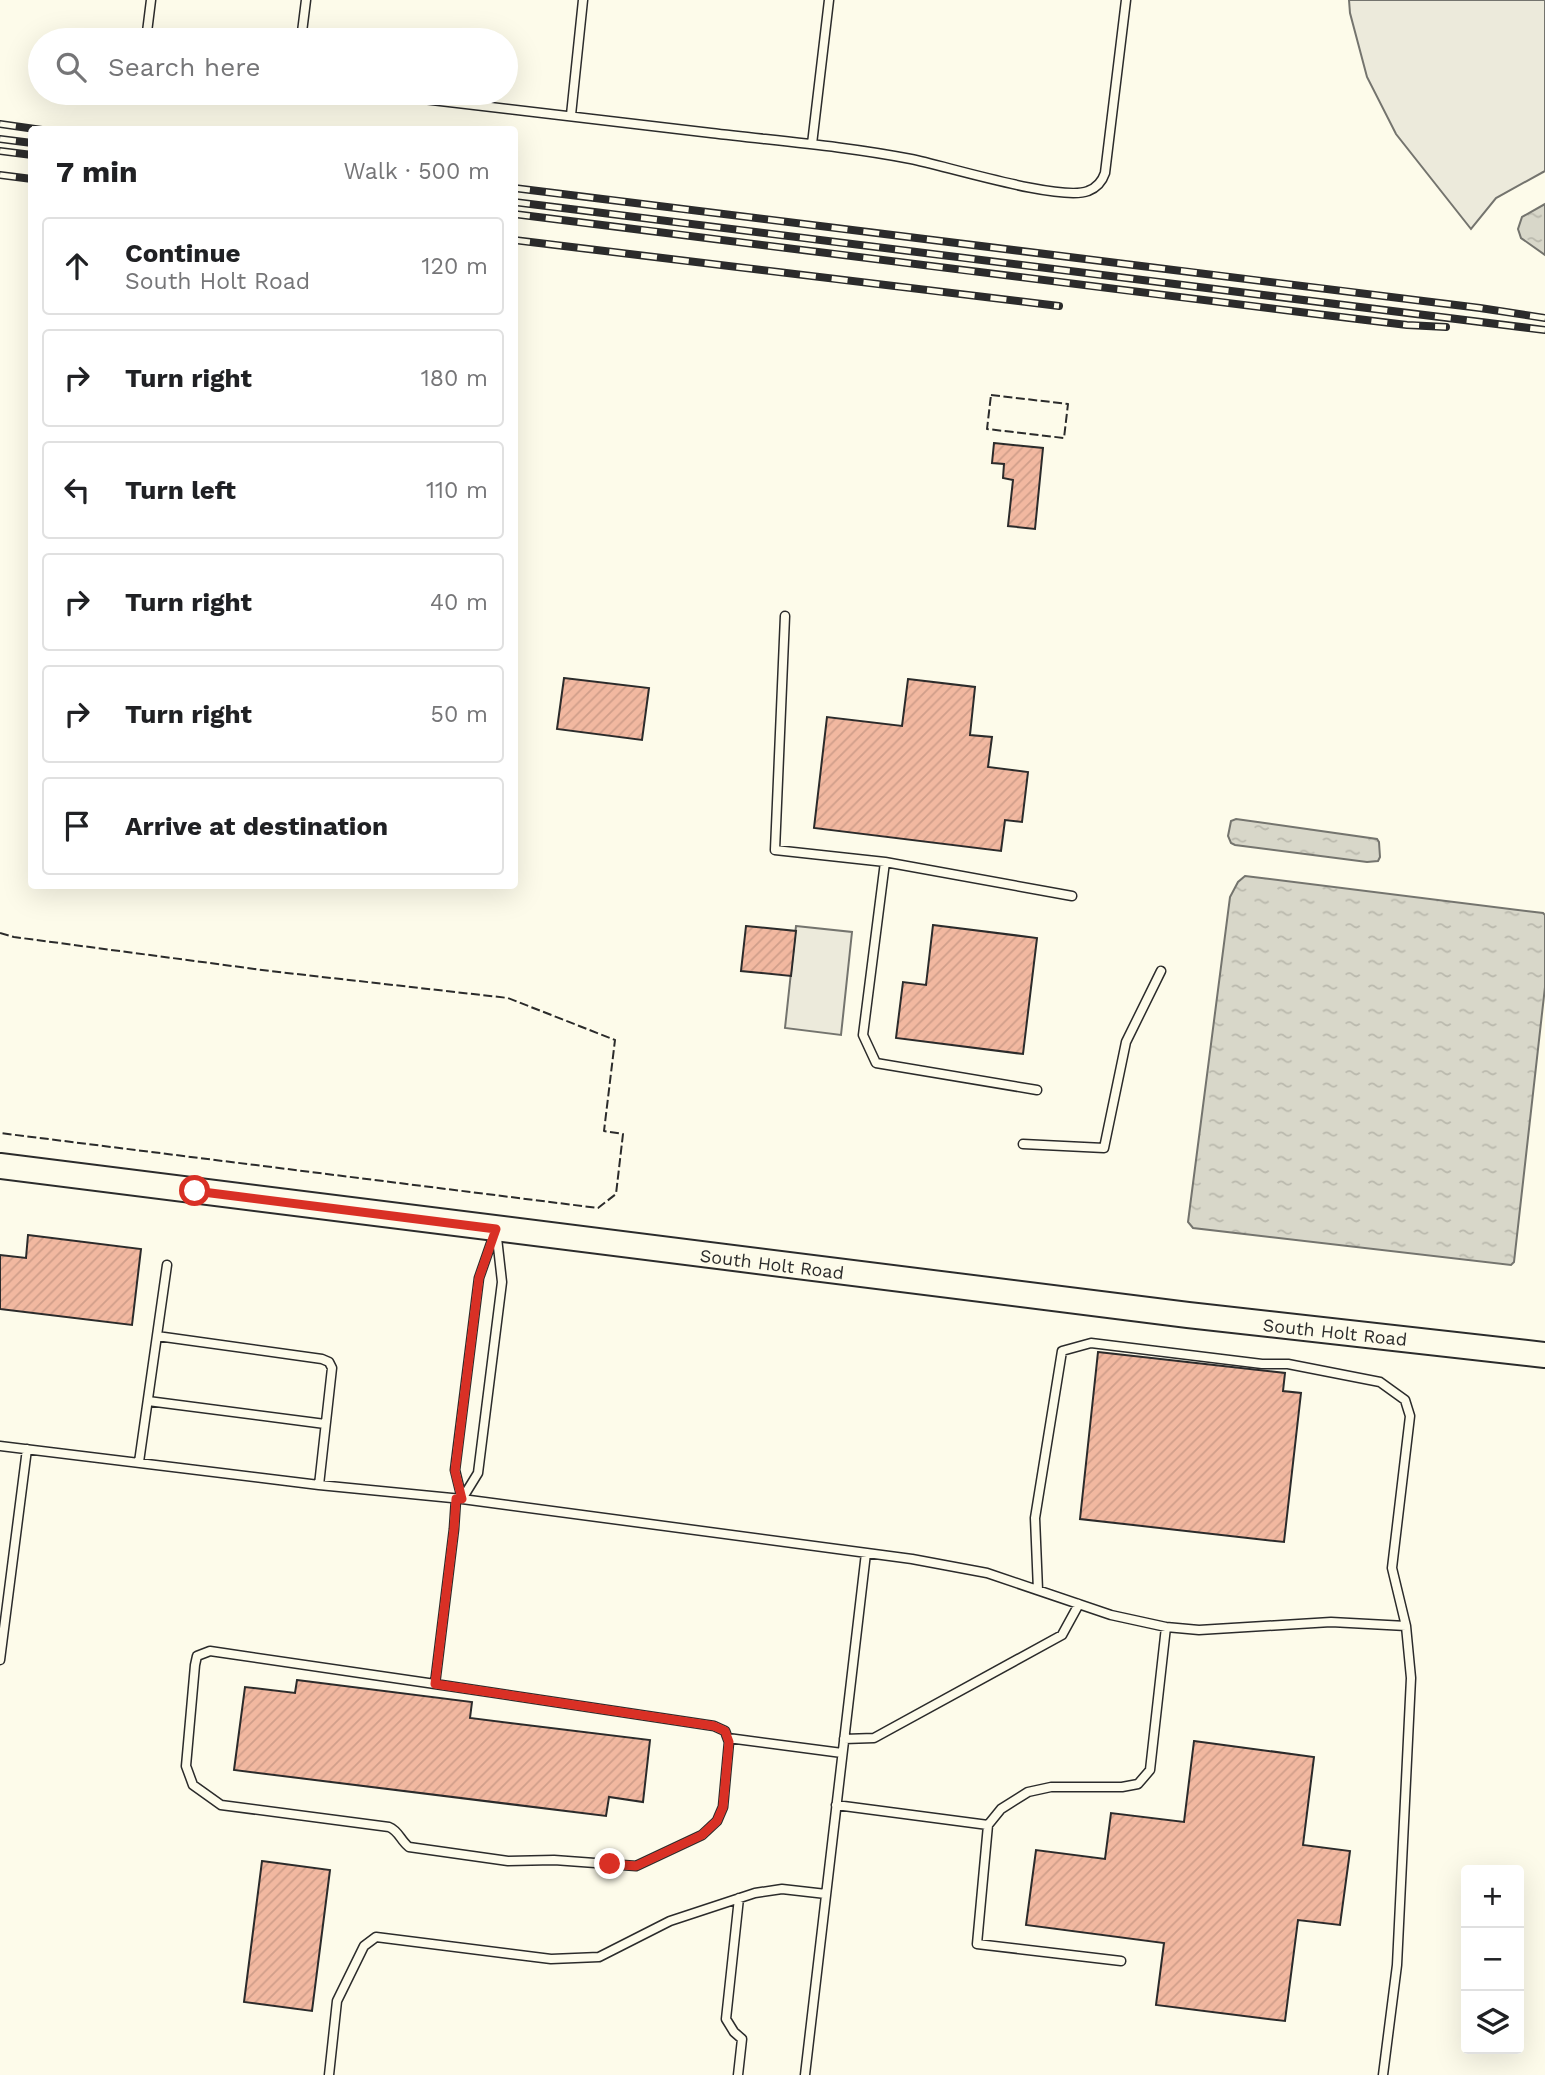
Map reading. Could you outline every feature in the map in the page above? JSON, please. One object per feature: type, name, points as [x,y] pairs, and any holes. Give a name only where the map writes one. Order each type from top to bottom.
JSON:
[{"type":"main road","name":"South Holt Road","points":[[0,1166],[1188,1315],[1545,1355]]},
{"type":"lane","points":[[148,28],[151,0]]},
{"type":"lane","points":[[302,28],[306,0]]},
{"type":"lane","points":[[571,116],[583,0]]},
{"type":"lane","points":[[813,144],[829,0]]},
{"type":"lane","points":[[476,105],[875,152],[1049,192],[1075,194],[1087,192],[1103,180],[1105,173],[1126,0]]},
{"type":"lane","points":[[785,616],[775,850],[885,862],[1072,896]]},
{"type":"lane","points":[[885,862],[863,1035],[876,1063],[1037,1090]]},
{"type":"lane","points":[[1023,1143],[1104,1147],[1126,1042],[1161,971]]},
{"type":"lane","points":[[435,1684],[459,1499],[455,1471],[479,1278],[496,1229]]},
{"type":"lane","points":[[459,1499],[478,1474],[502,1282],[496,1229]]},
{"type":"lane","points":[[139,1462],[167,1265]]},
{"type":"lane","points":[[157,1336],[329,1362],[332,1368],[319,1485]]},
{"type":"lane","points":[[1038,1590],[1035,1518],[1062,1351],[1091,1343],[1262,1364],[1288,1364],[1380,1382],[1405,1400],[1409,1416],[1392,1568],[1406,1626],[1411,1678],[1397,1965],[1383,2075]]},
{"type":"lane","points":[[148,1401],[326,1424]]},
{"type":"lane","points":[[0,1446],[319,1485],[459,1499],[912,1559],[987,1573],[1111,1615],[1166,1627],[1199,1630],[1331,1622],[1406,1626]]},
{"type":"lane","points":[[0,1660],[27,1449]]},
{"type":"lane","points":[[805,2075],[866,1553]]},
{"type":"lane","points":[[844,1739],[874,1738],[1062,1635],[1079,1604]]},
{"type":"lane","points":[[1121,1961],[976,1944],[988,1825],[1001,1809],[1028,1792],[1051,1787],[1122,1787],[1138,1784],[1150,1770],[1166,1627]]},
{"type":"lane","points":[[210,1651],[435,1684],[714,1726],[725,1731],[729,1742],[723,1807],[717,1821],[702,1835],[636,1866],[554,1860],[508,1861],[409,1847],[403,1843],[398,1832],[388,1827],[221,1805],[192,1785],[186,1766],[197,1656],[210,1651]]},
{"type":"lane","points":[[728,1738],[842,1753]]},
{"type":"lane","points":[[836,1805],[988,1825]]},
{"type":"lane","points":[[329,2075],[337,2001],[360,1952],[376,1937],[551,1959],[599,1957],[670,1921],[739,1898],[782,1889],[826,1894]]},
{"type":"lane","points":[[738,2075],[742,2039],[726,2020],[739,1898]]},
{"type":"shaded area","points":[[1349,0],[1545,0],[1545,171],[1496,198],[1471,229],[1396,134],[1367,77]]},
{"type":"shaded area","points":[[796,926],[852,932],[841,1035],[785,1028]]},
{"type":"water","points":[[1545,204],[1545,255],[1521,238],[1518,229],[1522,217]]},
{"type":"water","points":[[1236,819],[1377,839],[1380,857],[1378,861],[1367,862],[1235,845],[1228,836],[1231,821]]},
{"type":"water","points":[[1245,876],[1545,915],[1545,987],[1514,1262],[1511,1265],[1193,1228],[1188,1222],[1230,897],[1238,882]]},
{"type":"building","points":[[994,443],[1043,448],[1035,529],[1008,526],[1013,480],[1003,478],[1004,464],[992,463]]},
{"type":"building","points":[[564,678],[649,688],[642,740],[557,729]]},
{"type":"building","points":[[908,679],[975,687],[970,735],[992,737],[988,767],[1028,772],[1022,822],[1005,820],[1001,851],[814,828],[827,717],[902,726]]},
{"type":"building","points":[[933,925],[1037,938],[1023,1054],[896,1038],[903,982],[926,985]]},
{"type":"building","points":[[746,926],[796,931],[791,976],[741,971]]},
{"type":"building","points":[[28,1235],[141,1249],[132,1325],[0,1309],[0,1255],[26,1258]]},
{"type":"building","points":[[1098,1352],[1285,1373],[1283,1391],[1301,1393],[1284,1542],[1080,1519]]},
{"type":"building","points":[[297,1680],[472,1702],[470,1718],[650,1740],[643,1802],[609,1797],[606,1816],[234,1770],[245,1687],[295,1693]]},
{"type":"building","points":[[1194,1741],[1314,1757],[1303,1845],[1350,1851],[1340,1925],[1298,1920],[1285,2021],[1156,2005],[1164,1943],[1026,1925],[1036,1850],[1105,1859],[1111,1813],[1184,1822]]},
{"type":"building","points":[[262,1861],[330,1870],[312,2011],[244,2002]]},
{"type":"railway","points":[[0,124],[28,128]]},
{"type":"railway","points":[[0,139],[28,142]]},
{"type":"railway","points":[[0,151],[28,154]]},
{"type":"railway","points":[[0,175],[28,178]]},
{"type":"railway","points":[[518,188],[1545,318]]},
{"type":"railway","points":[[518,202],[1545,330]]},
{"type":"railway","points":[[518,214],[1308,313],[1446,327]]},
{"type":"railway","points":[[518,240],[1059,306]]},
{"type":"fence","points":[[991,395],[1068,404],[1064,438],[987,429],[991,395]]},
{"type":"fence","points":[[0,933],[270,971],[508,998],[615,1040],[604,1131],[623,1134],[616,1194],[598,1208],[0,1133]]},
{"type":"route","points":[[195,1191],[496,1229],[479,1278],[455,1471],[462,1499],[456,1499],[435,1684],[714,1726],[725,1731],[729,1742],[723,1807],[717,1821],[702,1835],[636,1866],[610,1864]]}]
